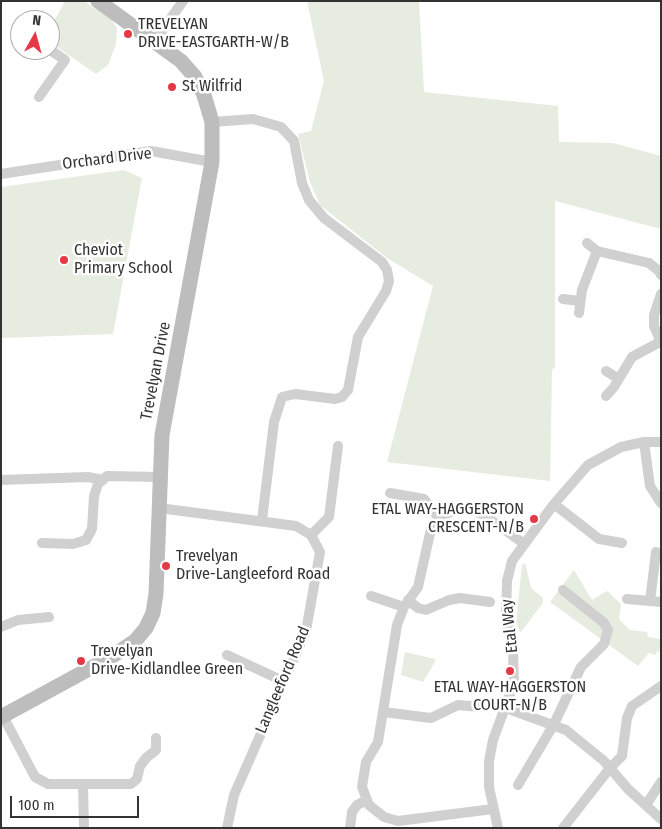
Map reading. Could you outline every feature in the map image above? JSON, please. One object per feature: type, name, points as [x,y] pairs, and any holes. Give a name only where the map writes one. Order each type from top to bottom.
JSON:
[{"type":"street","name":"Trevelyan Drive","points":[[2,717],[111,657],[135,641],[146,628],[153,613],[156,594],[162,435],[212,162],[212,122],[204,95],[195,77],[180,61],[98,1]]},
{"type":"street","points":[[154,42],[183,1]]},
{"type":"street","points":[[39,97],[65,60],[60,57]]},
{"type":"street","points":[[212,122],[253,119],[281,126],[294,141],[302,183],[309,200],[324,218],[382,262],[387,270],[389,281],[386,291],[358,337],[348,390],[342,397],[335,399],[295,394],[282,397],[274,422],[262,520]]},
{"type":"street","name":"Orchard Drive","points":[[1,174],[151,151],[212,162]]},
{"type":"street","points":[[587,244],[597,251],[649,263],[660,272]]},
{"type":"street","points":[[579,314],[584,283],[597,251]]},
{"type":"street","points":[[606,396],[632,357],[661,342],[654,326],[654,315],[661,294]]},
{"type":"street","points":[[563,299],[580,301]]},
{"type":"street","points":[[606,371],[619,379]]},
{"type":"street","points":[[644,442],[650,486],[661,503]]},
{"type":"street","name":"Etal Way","points":[[498,828],[489,787],[489,762],[493,740],[514,683],[513,651],[506,614],[506,580],[512,561],[523,543],[588,465],[621,446],[644,442],[661,442]]},
{"type":"street","points":[[159,508],[262,520],[296,526],[310,535],[329,517],[338,446]]},
{"type":"street","points":[[42,542],[73,544],[86,540],[92,529],[94,496],[107,476],[160,477]]},
{"type":"street","points":[[1,480],[88,477],[103,480]]},
{"type":"street","points":[[390,493],[424,499],[440,520]]},
{"type":"street","points":[[554,504],[599,539],[622,543]]},
{"type":"street","points":[[493,809],[398,821],[384,817],[369,805],[362,787],[366,762],[378,742],[394,640],[406,604],[418,587],[431,529],[448,513],[458,510],[472,510],[484,515],[523,543]]},
{"type":"street","name":"Langleeford Road","points":[[227,828],[234,795],[306,631],[320,552],[310,535]]},
{"type":"street","points":[[650,601],[656,552]]},
{"type":"street","points":[[518,785],[554,724],[581,667],[604,644],[608,630],[604,622],[563,590]]},
{"type":"street","points":[[371,596],[426,610],[448,600],[460,598],[490,602]]},
{"type":"street","points":[[627,599],[661,602]]},
{"type":"street","points":[[1,627],[18,620],[49,617]]},
{"type":"street","points":[[227,655],[283,681]]},
{"type":"street","points":[[563,828],[610,768],[622,756],[627,718],[632,706],[661,686]]},
{"type":"street","points":[[383,712],[430,718],[458,705],[480,707]]},
{"type":"street","points":[[506,708],[554,724],[585,744],[628,789],[661,819]]},
{"type":"street","points":[[2,717],[35,777],[48,784],[131,784],[137,779],[140,766],[156,750],[156,738]]},
{"type":"street","points":[[646,805],[661,782]]},
{"type":"street","points":[[84,785],[84,828]]},
{"type":"street","points":[[350,828],[352,812],[357,805],[367,800]]},
{"type":"shaded area","points":[[65,1],[84,1],[111,19],[117,28],[116,44],[108,65],[96,74],[60,49],[60,10]]},
{"type":"shaded area","points":[[307,1],[419,1],[424,92],[558,106],[559,142],[613,143],[661,156],[661,229],[555,201],[555,366],[552,370],[550,481],[387,462],[433,286],[387,258],[320,205],[310,182],[298,134],[311,131],[324,81]]},
{"type":"shaded area","points":[[124,170],[142,178],[113,334],[1,338],[1,187]]},
{"type":"shaded area","points":[[525,563],[531,588],[543,598],[543,603],[520,633],[516,622],[522,565]]},
{"type":"shaded area","points":[[574,570],[592,600],[607,591],[621,604],[619,619],[630,630],[647,632],[648,637],[661,639],[661,652],[658,651],[655,655],[649,653],[638,666],[550,602]]},
{"type":"shaded area","points":[[405,652],[435,659],[423,682],[401,675]]},
{"type":"place","name":"TREVELYAN DRIVE-EASTGARTH-W/B","points":[[128,34]]},
{"type":"place","name":"St Wilfrid","points":[[172,87]]},
{"type":"place","name":"Cheviot Primary School","points":[[64,260]]},
{"type":"place","name":"ETAL WAY-HAGGERSTON CRESCENT-N/B","points":[[534,519]]},
{"type":"place","name":"Trevelyan Drive-Langleeford Road","points":[[166,566]]},
{"type":"place","name":"Trevelyan Drive-Kidlandlee Green","points":[[81,661]]},
{"type":"place","name":"ETAL WAY-HAGGERSTON COURT-N/B","points":[[510,671]]}]
